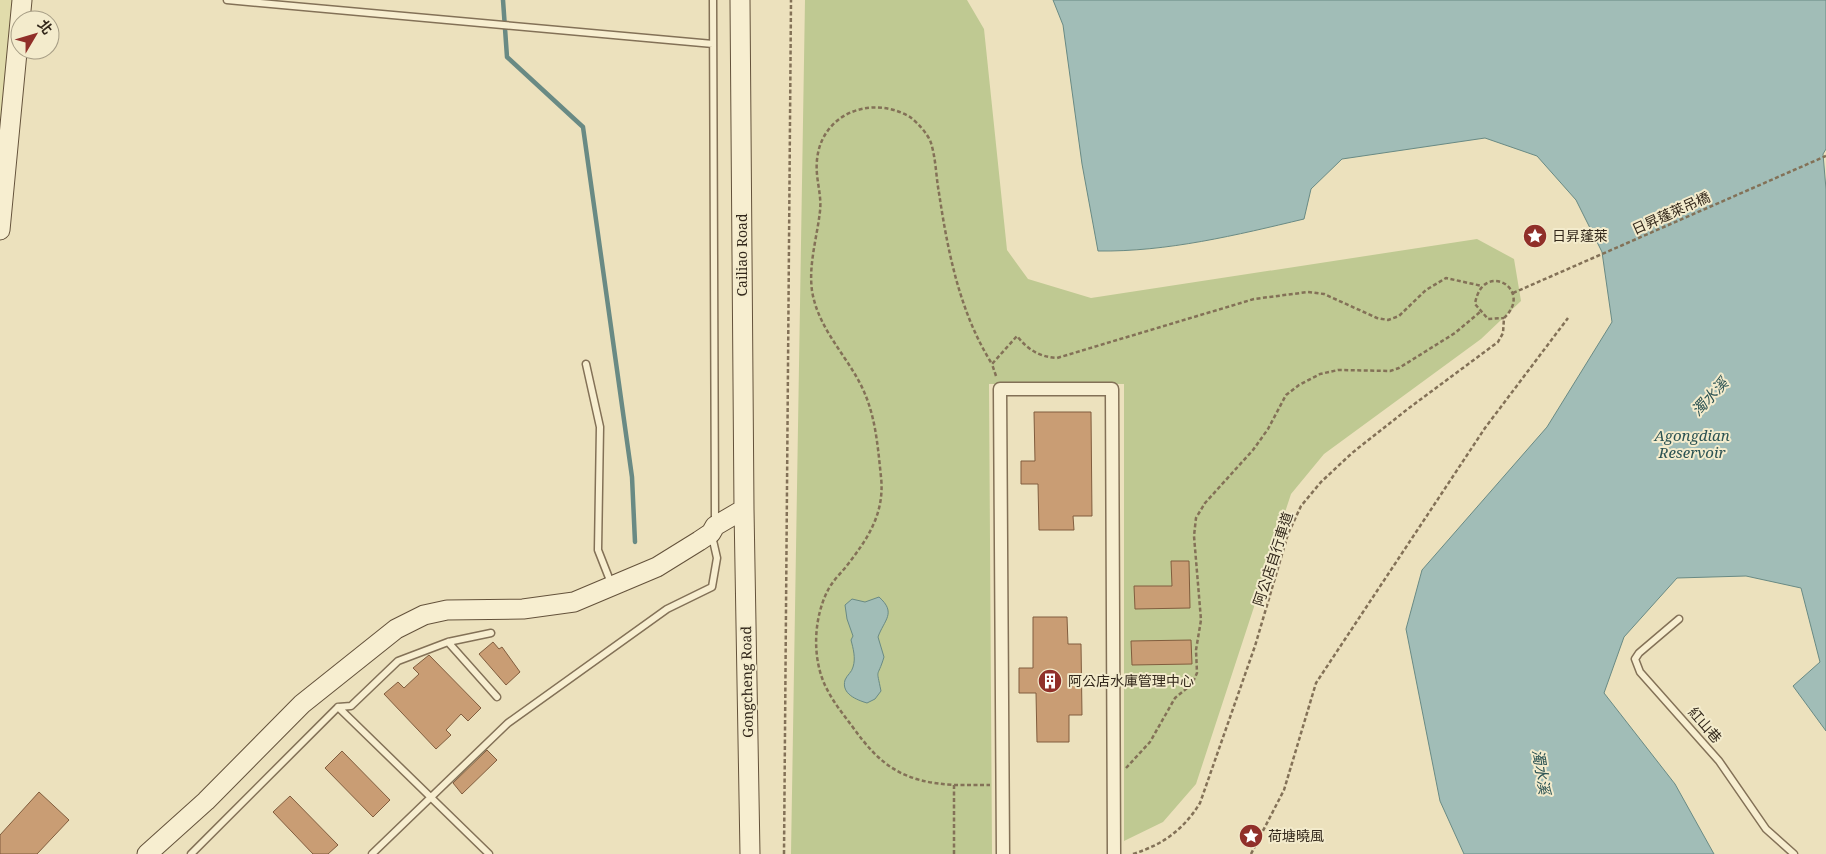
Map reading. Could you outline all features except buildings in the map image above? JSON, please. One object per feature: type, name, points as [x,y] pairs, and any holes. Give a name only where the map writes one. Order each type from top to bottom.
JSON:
[{"type":"street","points":[[0,230],[22,0]]},
{"type":"street","name":"Cailiao Road","points":[[740,0],[744,509]]},
{"type":"street","points":[[1003,854],[1000,389],[1112,389],[1114,854]]},
{"type":"street","points":[[147,854],[206,801],[302,704],[396,629],[424,615],[447,610],[522,609],[574,602],[613,587],[657,566],[709,534],[744,509]]},
{"type":"street","name":"Gongcheng Road","points":[[744,509],[750,854]]},
{"type":"lane","points":[[227,0],[713,44]]},
{"type":"lane","points":[[372,854],[430,796],[508,723],[667,609],[712,587],[717,558],[709,534],[713,0]]},
{"type":"lane","points":[[586,364],[600,427],[598,550],[613,587]]},
{"type":"lane","name":"紅山巷","points":[[1679,619],[1639,653],[1635,659],[1640,672],[1719,761],[1766,830],[1794,854]]},
{"type":"lane","points":[[191,854],[338,706],[351,706],[398,661],[448,642],[491,633]]},
{"type":"lane","points":[[448,642],[497,697]]},
{"type":"lane","points":[[338,706],[489,854]]},
{"type":"path","points":[[784,854],[791,0]]},
{"type":"path","points":[[1000,389],[992,364],[976,338],[960,295],[939,196],[931,140],[912,118],[882,108],[865,108],[835,121],[825,133],[817,161],[817,178],[821,200],[811,286],[814,302],[824,323],[865,393],[874,418],[882,481],[880,509],[868,537],[828,588],[819,615],[816,639],[819,664],[824,683],[841,712],[860,738],[880,759],[907,778],[954,786],[1003,784]]},
{"type":"path","name":"日昇蓬萊吊橋","points":[[1513,293],[1826,156]]},
{"type":"path","points":[[992,364],[1017,336],[1029,349],[1044,357],[1057,358],[1254,299],[1308,292],[1324,294],[1377,318],[1388,320],[1399,316],[1426,290],[1446,278],[1482,286]]},
{"type":"path","points":[[1504,318],[1497,320],[1488,319],[1475,304],[1476,294],[1482,286],[1491,280],[1503,282],[1513,293]]},
{"type":"path","name":"阿公店自行車道","points":[[1134,854],[1154,848],[1186,824],[1200,803],[1256,646],[1288,534],[1301,506],[1320,482],[1352,453],[1408,408],[1498,342],[1503,333],[1504,318],[1515,303],[1513,293]]},
{"type":"path","points":[[1114,778],[1142,753],[1159,728],[1175,698],[1192,684],[1197,673],[1196,650],[1201,620],[1195,569],[1196,518],[1211,496],[1253,450],[1268,429],[1286,395],[1320,374],[1338,370],[1390,372],[1455,332],[1480,312]]},
{"type":"path","points":[[1251,854],[1284,790],[1316,683],[1485,428],[1568,318]]},
{"type":"path","points":[[954,786],[954,854]]},
{"type":"shaded area","points":[[0,0],[14,0],[13,10],[10,10],[10,43],[0,152]]},
{"type":"green space","points":[[805,0],[967,0],[984,29],[1007,250],[1028,279],[1091,298],[1477,239],[1514,259],[1521,301],[1481,339],[1324,454],[1291,494],[1196,784],[1163,822],[1124,841],[1124,384],[989,384],[992,854],[791,854]]},
{"type":"water","name":"Agongdian Reservoir","points":[[1053,0],[1826,0],[1826,149],[1823,154],[1826,189],[1826,731],[1793,686],[1820,662],[1801,588],[1746,576],[1677,578],[1624,637],[1604,693],[1675,784],[1714,854],[1464,854],[1440,801],[1406,629],[1422,570],[1547,427],[1612,322],[1602,252],[1576,200],[1537,156],[1485,138],[1342,159],[1311,189],[1304,219],[1176,246],[1124,251],[1098,251],[1082,164],[1063,25]]},
{"type":"water","points":[[879,597],[888,612],[888,617],[878,637],[884,657],[878,673],[881,691],[875,699],[867,703],[851,696],[844,685],[854,660],[851,640],[853,636],[847,619],[845,605],[852,599],[865,602]]},
{"type":"waterway","points":[[503,0],[507,57],[583,127],[632,477],[635,542]]},
{"type":"place","name":"日昇蓬萊","points":[[1535,236]]},
{"type":"place","name":"阿公店水庫管理中心","points":[[1050,681]]},
{"type":"place","name":"荷塘曉風","points":[[1251,836]]},
{"type":"water label","name":"濁水溪","points":[[1710,397]]},
{"type":"water label","name":"濁水溪","points":[[1541,772]]}]
